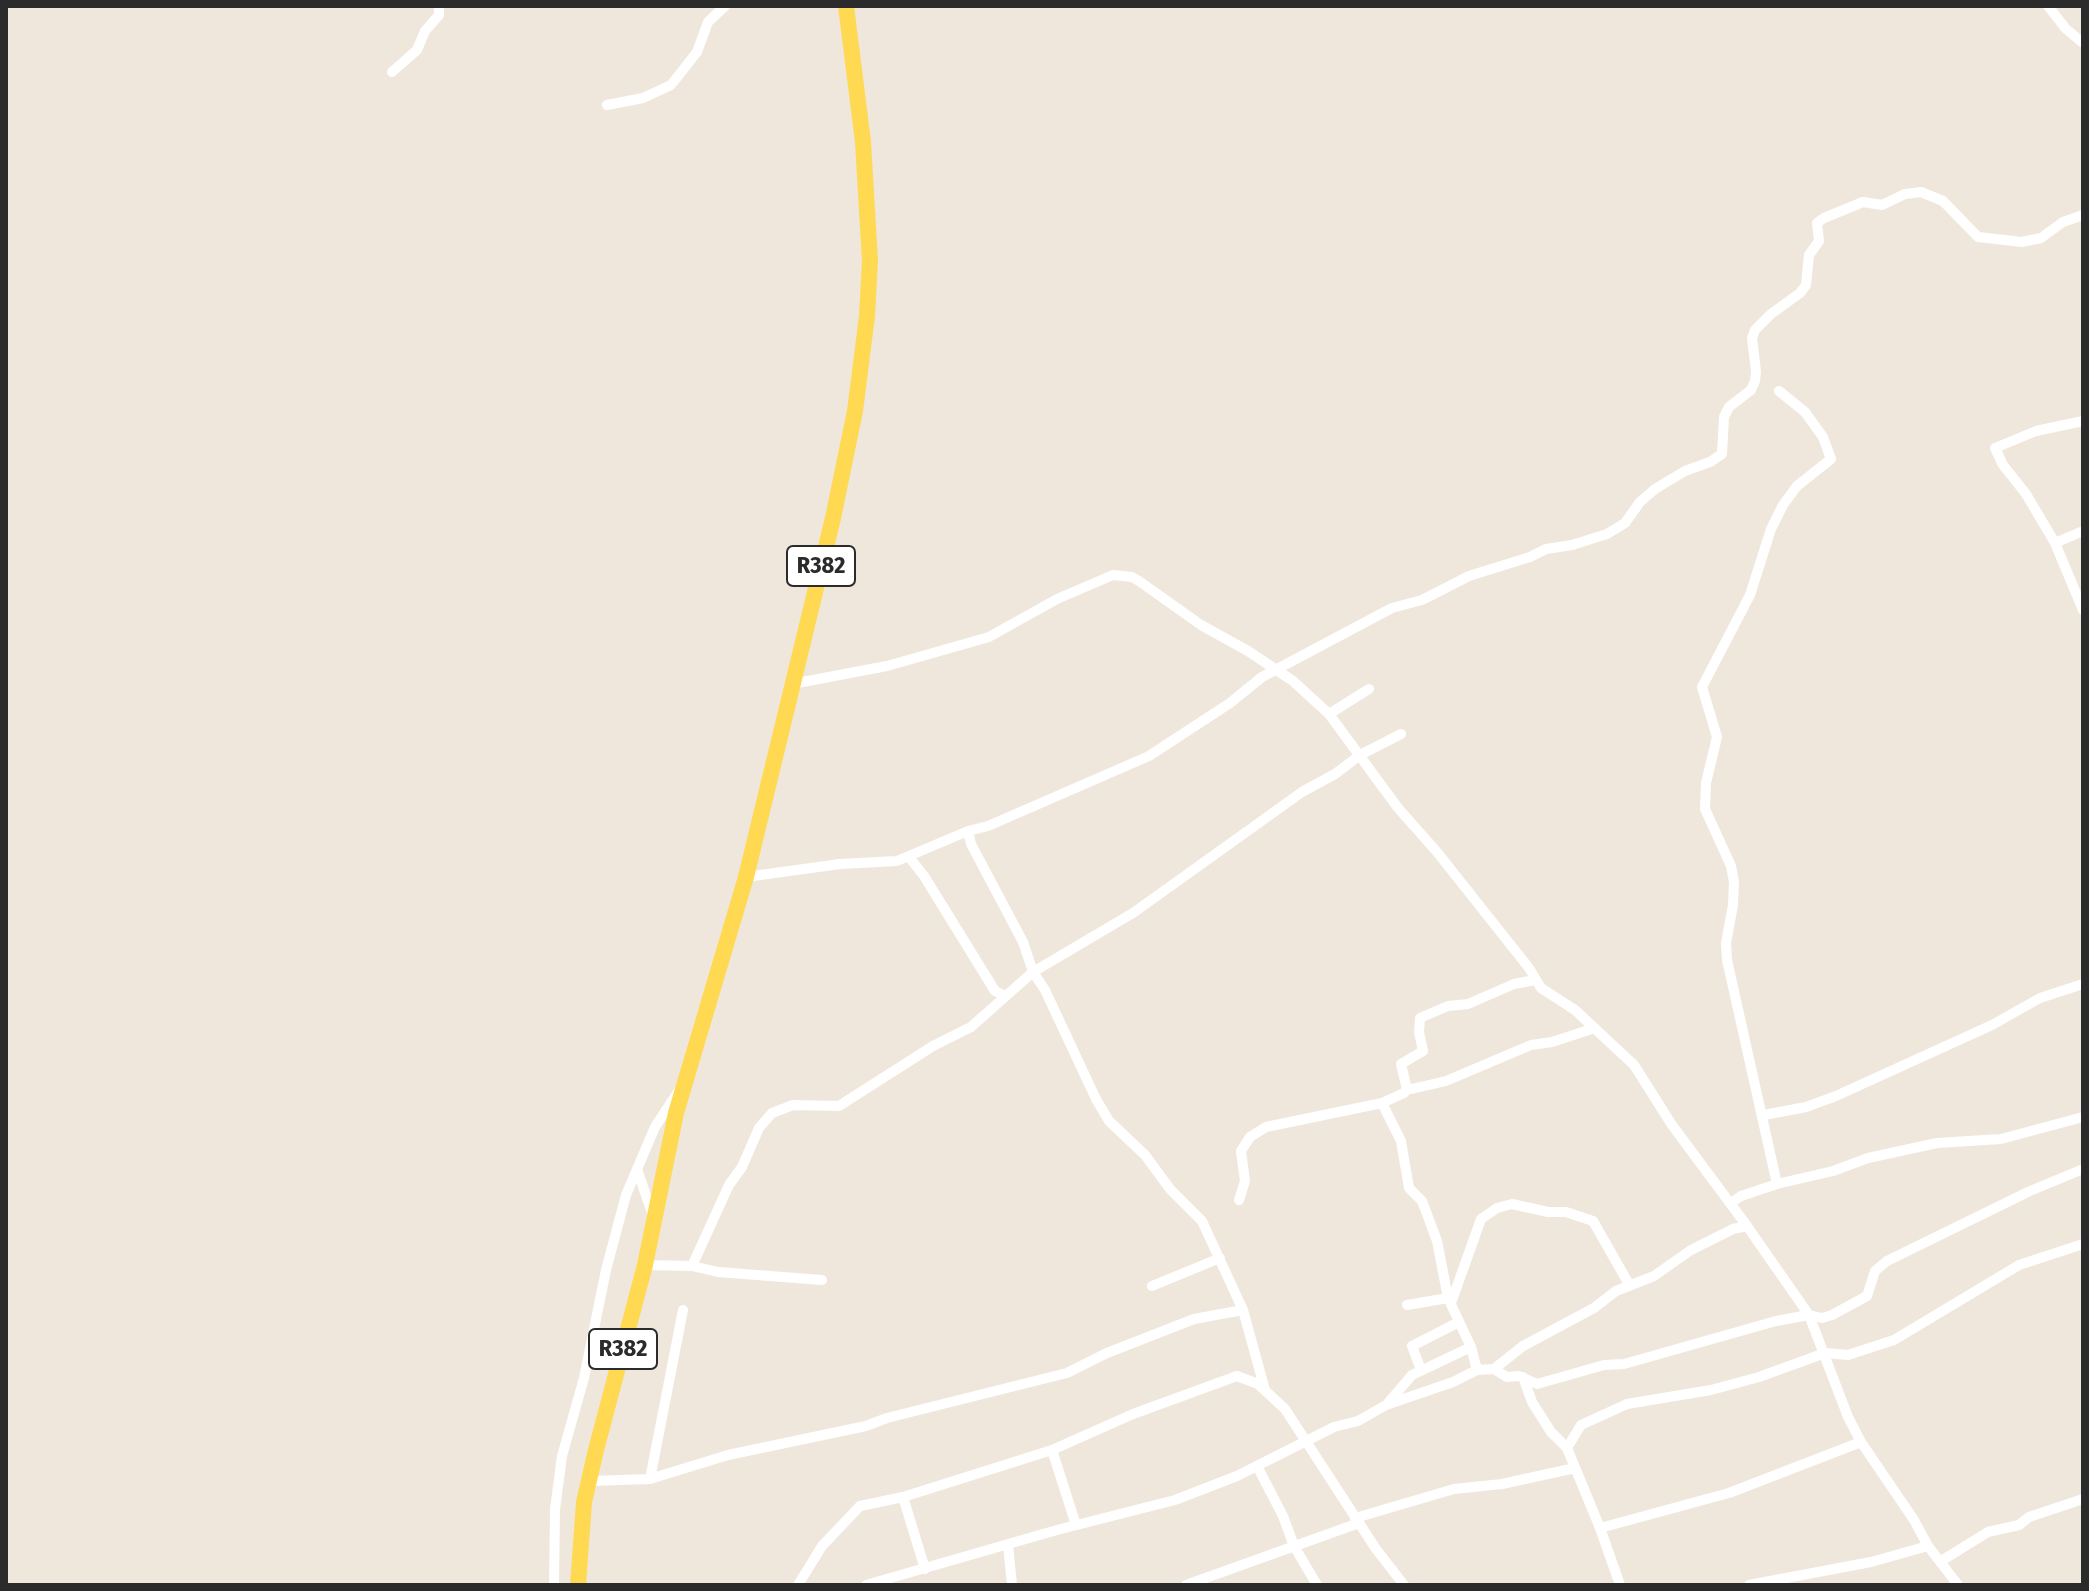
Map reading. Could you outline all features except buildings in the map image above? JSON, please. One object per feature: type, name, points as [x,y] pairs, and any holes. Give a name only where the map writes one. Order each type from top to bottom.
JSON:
[{"type":"main road","name":"R382","points":[[578,1585],[580,1538],[590,1481],[645,1265],[676,1113],[746,877],[833,518],[855,411],[867,316],[870,261],[867,188],[846,6]]},
{"type":"street","points":[[392,72],[417,50],[425,31],[439,15],[439,6]]},
{"type":"street","points":[[607,105],[643,98],[671,85],[697,52],[708,22],[725,6]]},
{"type":"street","points":[[2048,6],[2066,29],[2083,43]]},
{"type":"street","points":[[746,877],[840,864],[897,861],[968,831],[988,826],[1149,756],[1230,703],[1254,682],[1375,616],[1422,600],[1469,576],[1555,546],[1572,545],[1607,534],[1625,523],[1640,502],[1655,489],[1685,471],[1720,457],[1724,417],[1729,407],[1751,390],[1755,381],[1752,338],[1763,322],[1806,285],[1809,255],[1819,241],[1818,221],[1863,202],[1879,205],[1905,194],[1921,192],[1943,201],[1978,237],[1994,240],[2035,240],[2063,222],[2083,215]]},
{"type":"street","points":[[1777,1184],[1727,960],[1726,943],[1734,882],[1731,866],[1707,817],[1704,802],[1717,737],[1702,687],[1750,595],[1771,529],[1783,505],[1797,486],[1831,459],[1823,437],[1805,412],[1779,391]]},
{"type":"street","points":[[2083,421],[2036,431],[1995,448],[2055,543],[2083,610]]},
{"type":"street","points":[[2055,543],[2083,531]]},
{"type":"street","points":[[792,684],[887,666],[989,637],[1057,599],[1113,575],[1132,577],[1201,625],[1278,669],[1329,714],[1398,808],[1437,852],[1529,968],[1541,988],[1575,1010],[1628,1058],[1672,1125],[1809,1315],[1848,1417],[1861,1442],[1928,1546],[1958,1585]]},
{"type":"street","points":[[1329,714],[1369,689]]},
{"type":"street","points":[[692,1266],[729,1185],[741,1170],[766,1118],[776,1110],[793,1105],[834,1107],[842,1104],[933,1046],[971,1027],[1033,972],[1133,913],[1289,801],[1360,755],[1401,734]]},
{"type":"street","points":[[968,831],[971,844],[1023,942],[1033,972],[1045,990],[1109,1121],[1145,1155],[1170,1189],[1202,1221],[1243,1310],[1266,1393]]},
{"type":"street","points":[[909,857],[995,991],[1005,996]]},
{"type":"street","points":[[1407,1090],[1401,1064],[1423,1051],[1418,1025],[1420,1018],[1448,1006],[1468,1004],[1514,984],[1535,980]]},
{"type":"street","points":[[1764,1115],[1806,1107],[1836,1096],[1992,1025],[2040,998],[2083,984]]},
{"type":"street","points":[[1239,1200],[1245,1181],[1241,1151],[1245,1141],[1266,1127],[1382,1103],[1407,1090],[1451,1080],[1531,1045],[1552,1042],[1595,1028]]},
{"type":"street","points":[[554,1585],[554,1523],[562,1456],[584,1378],[606,1270],[626,1195],[655,1127],[685,1082]]},
{"type":"street","points":[[1382,1103],[1401,1141],[1409,1188],[1422,1201],[1437,1241],[1449,1302],[1471,1347],[1477,1370]]},
{"type":"street","points":[[1731,1203],[1741,1196],[1777,1184],[1833,1171],[1868,1158],[1926,1145],[2001,1139],[2083,1117]]},
{"type":"street","points":[[637,1169],[650,1200],[654,1224]]},
{"type":"street","points":[[866,1585],[1143,1506],[1175,1500],[1257,1466],[1334,1427],[1358,1421],[1386,1405],[1453,1382],[1477,1370],[1494,1369],[1507,1377],[1523,1377],[1537,1384],[1604,1365],[1624,1364],[1776,1321],[1809,1315],[1822,1318],[1832,1315],[1867,1296],[1875,1271],[1887,1261],[2026,1193],[2083,1169]]},
{"type":"street","points":[[1449,1302],[1481,1219],[1497,1208],[1512,1204],[1566,1212],[1593,1221],[1630,1286]]},
{"type":"street","points":[[1494,1369],[1523,1346],[1594,1308],[1616,1291],[1654,1276],[1686,1253],[1733,1229],[1747,1226]]},
{"type":"street","points":[[1567,1448],[1578,1428],[1627,1404],[1723,1387],[1802,1364],[1825,1353],[1848,1355],[1894,1340],[2019,1265],[2080,1249]]},
{"type":"street","points":[[1152,1286],[1220,1258]]},
{"type":"street","points":[[645,1265],[692,1266],[718,1272],[822,1280]]},
{"type":"street","points":[[1407,1305],[1449,1302]]},
{"type":"street","points":[[650,1479],[683,1310]]},
{"type":"street","points":[[590,1481],[650,1479],[728,1455],[866,1426],[1067,1373],[1107,1353],[1194,1319],[1243,1310]]},
{"type":"street","points":[[1421,1370],[1412,1346],[1459,1322]]},
{"type":"street","points":[[1386,1405],[1410,1377],[1471,1347]]},
{"type":"street","points":[[798,1585],[822,1546],[864,1504],[903,1497],[1052,1450],[1229,1377],[1247,1378],[1258,1384],[1285,1409],[1357,1520],[1404,1585]]},
{"type":"street","points":[[1523,1377],[1532,1402],[1551,1432],[1567,1448],[1620,1585]]},
{"type":"street","points":[[1600,1528],[1729,1493],[1861,1442]]},
{"type":"street","points":[[1052,1450],[1076,1525]]},
{"type":"street","points":[[1257,1466],[1283,1516],[1294,1546],[1317,1585]]},
{"type":"street","points":[[1186,1585],[1357,1520],[1454,1489],[1502,1484],[1575,1468]]},
{"type":"street","points":[[903,1497],[925,1569]]},
{"type":"street","points":[[1941,1561],[1988,1532],[2019,1525],[2029,1517],[2083,1499]]},
{"type":"street","points":[[1008,1545],[1012,1585]]},
{"type":"street","points":[[1749,1585],[1857,1565],[1928,1546]]}]
